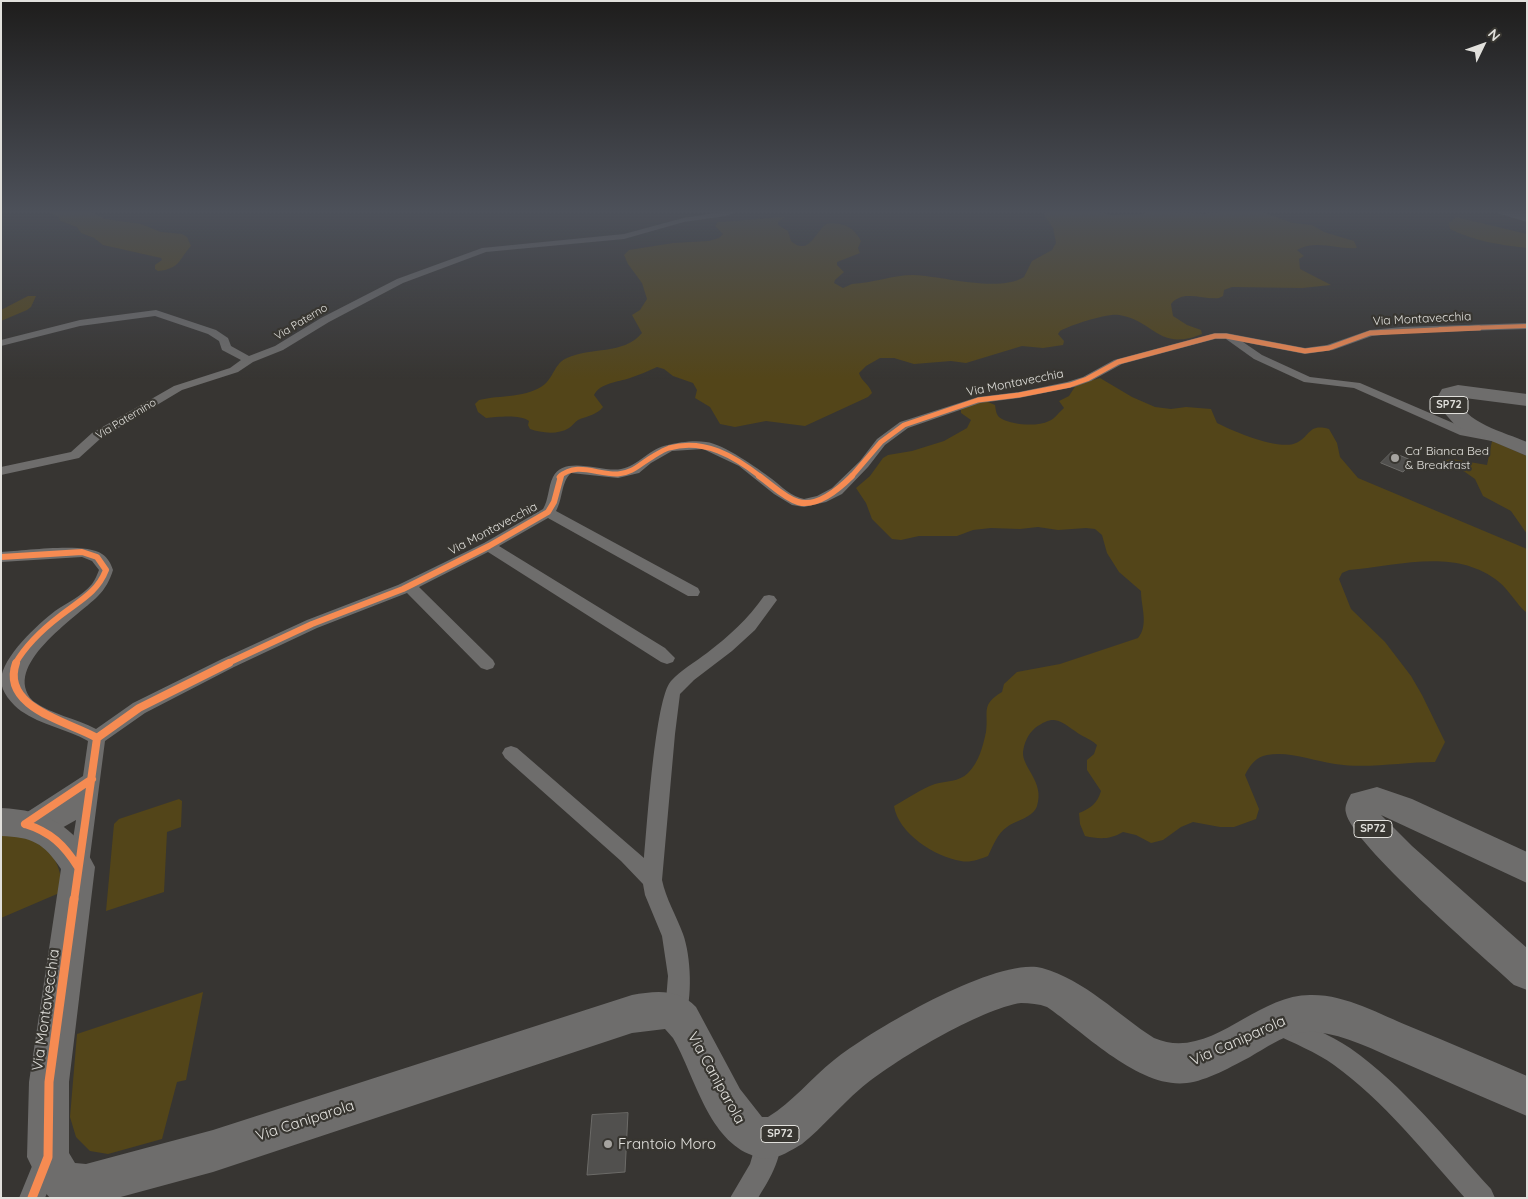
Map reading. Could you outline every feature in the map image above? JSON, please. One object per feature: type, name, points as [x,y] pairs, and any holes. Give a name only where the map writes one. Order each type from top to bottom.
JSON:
[{"type":"main road","name":"SP72","points":[[1527,400],[1458,391],[1449,393],[1447,396],[1450,408],[1463,422],[1527,450]]},
{"type":"main road","name":"SP72","points":[[1527,868],[1377,800],[1362,804],[1360,812],[1389,846],[1527,972]]},
{"type":"main road","points":[[24,826],[64,844],[78,867]]},
{"type":"main road","name":"Via Montavecchia","points":[[48,1157],[49,1082],[78,867]]},
{"type":"main road","name":"Via Caniparola","points":[[48,1157],[65,1183],[86,1185],[213,1151],[632,1014],[662,1009],[676,1013],[692,1035],[711,1074],[744,1129],[755,1136],[769,1138],[780,1134],[794,1123],[846,1075],[881,1048],[997,990],[1026,984],[1038,985],[1057,993],[1142,1053],[1161,1061],[1184,1064],[1226,1049],[1300,1014],[1314,1014],[1336,1017],[1357,1023],[1527,1096]]},
{"type":"street","name":"Via Paterno","points":[[249,360],[279,348],[324,320],[400,281],[439,267]]},
{"type":"street","points":[[1,343],[80,324],[156,313],[212,332],[224,340],[226,348],[249,360]]},
{"type":"street","name":"Via Montavecchia","points":[[78,867],[97,738],[139,708],[236,659],[312,624],[352,610],[409,586],[489,546],[548,512],[554,502],[559,477],[567,470],[575,469],[618,474],[635,470],[647,460],[669,448],[705,445],[743,462],[779,491],[797,502],[804,503],[837,491],[864,464],[881,442],[904,425],[978,400],[1019,395],[1070,384],[1087,378],[1118,362],[1215,336],[1226,336],[1305,351],[1318,351],[1370,333],[1402,330],[1526,326]]},
{"type":"street","points":[[1226,336],[1258,357],[1308,380],[1356,385],[1464,432],[1496,438]]},
{"type":"street","name":"Via Paternino","points":[[1,472],[75,455],[96,436],[178,388],[234,370],[249,360]]},
{"type":"street","points":[[548,512],[693,592]]},
{"type":"street","points":[[489,546],[667,658]]},
{"type":"street","points":[[1,557],[82,552],[102,559],[106,570],[102,582],[95,591],[45,629],[16,664],[10,677],[11,689],[19,700],[46,717],[85,730],[97,738]]},
{"type":"street","points":[[409,586],[487,664]]},
{"type":"street","points":[[676,1013],[679,976],[672,936],[655,895],[652,880],[666,734],[672,694],[676,686],[736,640],[751,626],[769,600]]},
{"type":"street","points":[[511,753],[628,855],[652,880]]},
{"type":"street","points":[[24,826],[92,779]]},
{"type":"street","points":[[24,826],[88,802]]},
{"type":"street","points":[[1278,1023],[1340,1055],[1362,1072],[1407,1115],[1482,1198]]},
{"type":"street","points":[[743,1198],[761,1170],[769,1138]]},
{"type":"street","points":[[32,1198],[48,1157]]},
{"type":"shaded area","points":[[155,267],[173,267],[158,271]]},
{"type":"shaded area","points":[[630,267],[839,267],[844,272],[834,283],[843,288],[852,284],[913,275],[985,284],[1013,282],[1024,277],[1029,267],[1300,267],[1300,269],[1331,285],[1302,288],[1232,287],[1224,290],[1223,296],[1219,298],[1181,297],[1171,304],[1173,316],[1187,325],[1201,330],[1202,334],[1187,339],[1166,337],[1131,318],[1113,315],[1089,320],[1060,331],[1058,334],[1064,341],[1063,345],[1043,348],[1022,346],[966,363],[951,361],[914,364],[894,358],[880,358],[866,366],[859,373],[871,390],[872,393],[868,397],[805,426],[766,421],[735,427],[720,424],[710,407],[695,398],[697,390],[693,383],[673,376],[664,369],[657,367],[600,388],[594,395],[603,407],[601,410],[578,420],[569,428],[560,432],[539,432],[530,429],[529,421],[520,417],[486,418],[478,412],[475,404],[479,400],[487,398],[522,394],[538,389],[548,381],[563,360],[576,355],[616,348],[635,340],[642,333],[632,315],[640,310],[647,299],[642,283]]},
{"type":"shaded area","points":[[28,296],[36,296],[31,307],[1,321],[1,310]]},
{"type":"shaded area","points":[[1100,378],[1132,397],[1155,407],[1211,409],[1217,423],[1233,431],[1268,442],[1289,445],[1301,440],[1313,429],[1329,429],[1337,443],[1340,457],[1358,478],[1527,549],[1527,613],[1499,582],[1482,571],[1464,565],[1426,561],[1407,563],[1349,570],[1342,573],[1339,579],[1351,609],[1385,642],[1411,676],[1422,695],[1445,742],[1435,762],[1372,766],[1347,765],[1327,763],[1293,755],[1267,755],[1254,762],[1245,775],[1259,809],[1256,819],[1234,827],[1220,827],[1193,822],[1181,827],[1163,840],[1151,843],[1136,835],[1123,832],[1109,838],[1095,838],[1085,836],[1080,824],[1079,813],[1093,805],[1101,791],[1087,770],[1087,760],[1094,754],[1097,745],[1060,721],[1051,720],[1046,721],[1033,730],[1027,739],[1023,752],[1026,764],[1038,790],[1037,806],[1028,816],[1001,833],[988,856],[968,861],[951,859],[929,849],[902,825],[894,806],[930,786],[957,780],[968,773],[975,764],[986,732],[988,705],[1002,692],[1004,684],[1017,672],[1060,664],[1138,638],[1144,622],[1141,591],[1119,572],[1107,553],[1102,535],[1095,529],[991,528],[973,530],[957,536],[919,536],[901,540],[892,539],[872,519],[866,503],[856,488],[870,476],[883,458],[888,455],[912,451],[944,441],[967,428],[971,420],[961,413],[961,408],[980,402],[988,402],[995,405],[997,413],[1002,419],[1012,423],[1044,423],[1053,419],[1064,408],[1059,401],[1069,396],[1076,385]]},
{"type":"shaded area","points":[[1492,441],[1527,456],[1527,534],[1511,511],[1483,496],[1475,479],[1442,461],[1452,459],[1487,465]]},
{"type":"shaded area","points":[[179,799],[182,801],[181,827],[167,832],[164,892],[106,911],[114,824],[119,819]]},
{"type":"shaded area","points":[[1,833],[23,836],[37,842],[49,851],[57,865],[64,891],[1,918]]},
{"type":"shaded area","points":[[203,992],[186,1080],[177,1082],[162,1139],[108,1154],[90,1151],[76,1137],[70,1117],[77,1034]]},
{"type":"building","points":[[1392,452],[1413,461],[1403,472],[1381,463]]},
{"type":"building","name":"Frantoio Moro","points":[[628,1113],[625,1172],[587,1175],[592,1115]]},
{"type":"cycle path","points":[[97,738],[139,708],[228,663],[312,624],[403,589],[489,546],[548,512],[554,502],[559,477],[567,470],[575,469],[618,474],[635,470],[647,460],[669,448],[705,445],[743,463],[779,491],[797,502],[804,503],[821,499],[837,491],[864,464],[881,442],[904,425],[978,400],[1019,395],[1070,385],[1087,379],[1118,362],[1215,336],[1226,336],[1305,351],[1329,348],[1370,333],[1402,330],[1527,326]]},
{"type":"cycle path","points":[[1,557],[82,552],[97,557],[106,570],[97,588],[91,594],[54,620],[31,642],[13,668],[10,676],[12,689],[27,706],[97,738],[49,1082],[48,1157],[32,1198]]},
{"type":"cycle path","points":[[25,824],[92,779]]},
{"type":"cycle path","points":[[25,824],[44,831],[57,839],[78,867]]},
{"type":"place","name":"Ca' Bianca Bed & Breakfast","points":[[1395,458]]},
{"type":"place","name":"Frantoio Moro","points":[[608,1144]]}]
